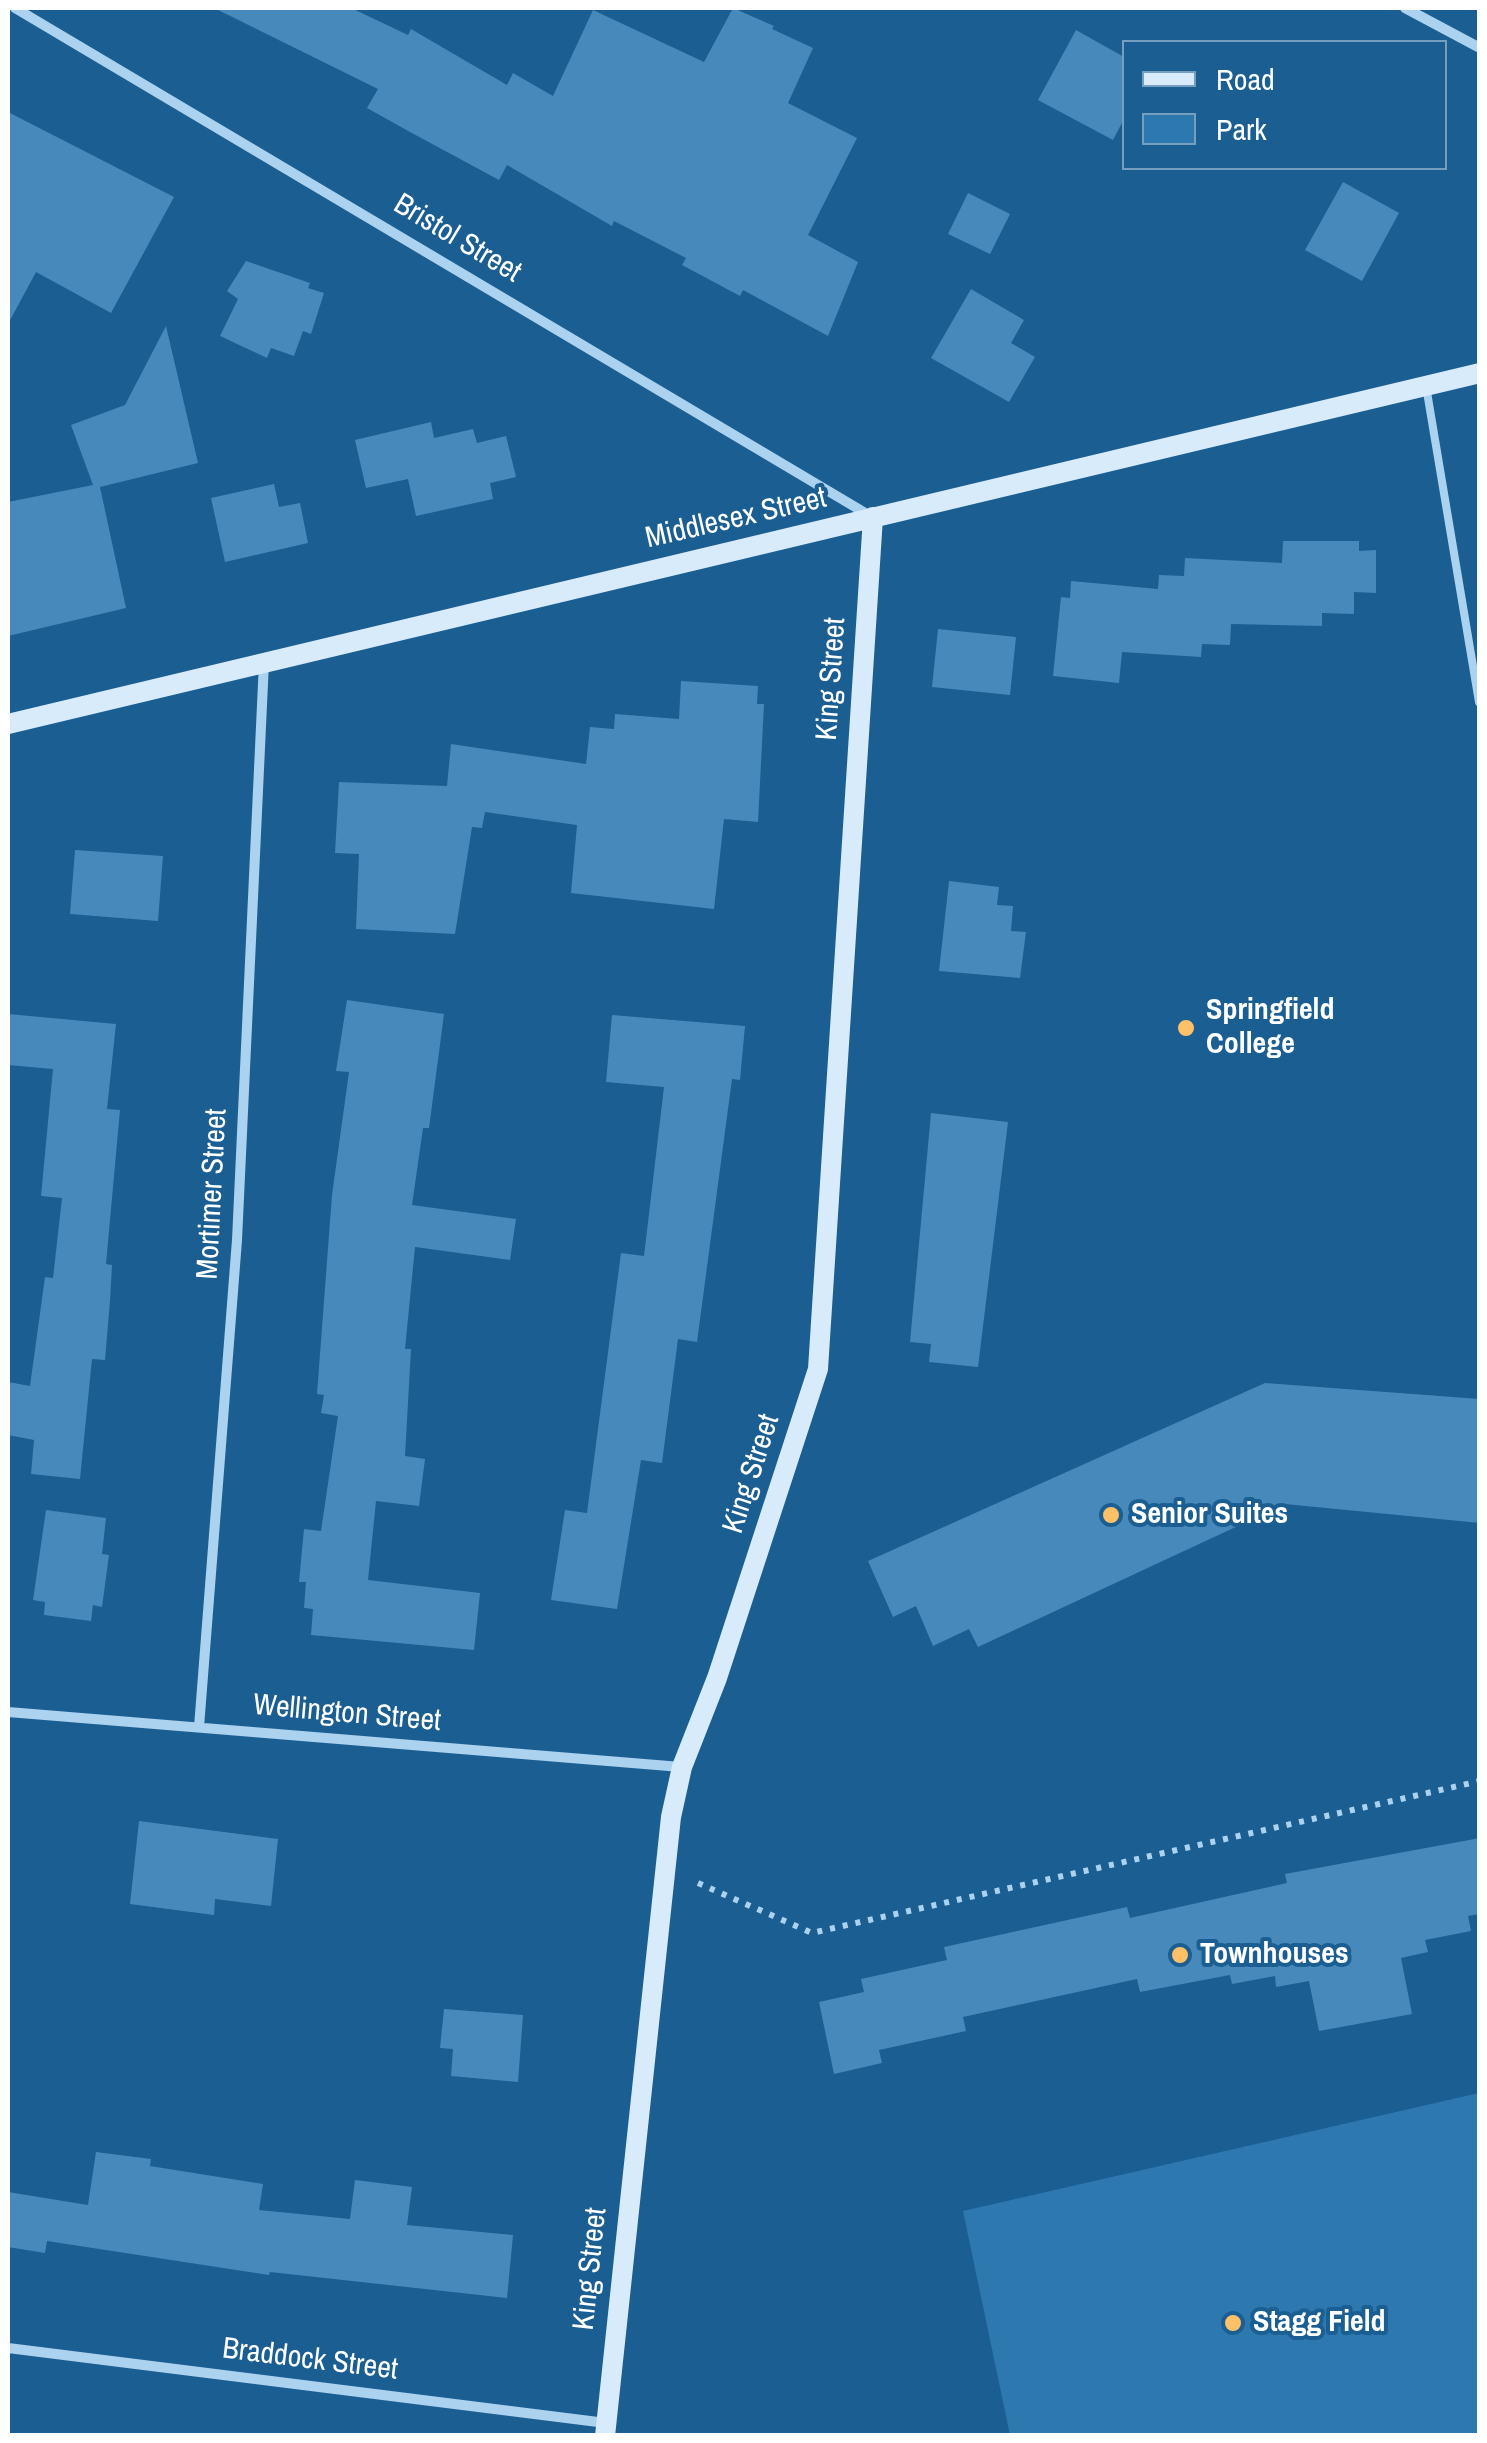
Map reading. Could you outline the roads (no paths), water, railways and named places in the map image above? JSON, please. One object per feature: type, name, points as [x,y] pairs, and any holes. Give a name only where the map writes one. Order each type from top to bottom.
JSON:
[{"type":"street","name":"Bristol Street","points":[[15,8],[872,517]]},
{"type":"street","points":[[1405,8],[1480,48]]},
{"type":"street","name":"Middlesex Street","points":[[8,724],[1480,373]]},
{"type":"street","name":"King Street","points":[[605,2429],[665,1868],[682,1767],[717,1678],[818,1369],[872,517]]},
{"type":"street","name":"Mortimer Street","points":[[200,1727],[237,1240],[264,662]]},
{"type":"street","name":"Wellington Street","points":[[8,1712],[682,1767]]},
{"type":"street","name":"Braddock Street","points":[[8,2348],[605,2429]]},
{"type":"lane","points":[[1426,386],[1480,702]]},
{"type":"place","name":"Springfield College","points":[[1186,1028]]},
{"type":"place","name":"Senior Suites","points":[[1111,1515]]},
{"type":"place","name":"Townhouses","points":[[1180,1955]]},
{"type":"place","name":"Stagg Field","points":[[1233,2323]]}]
